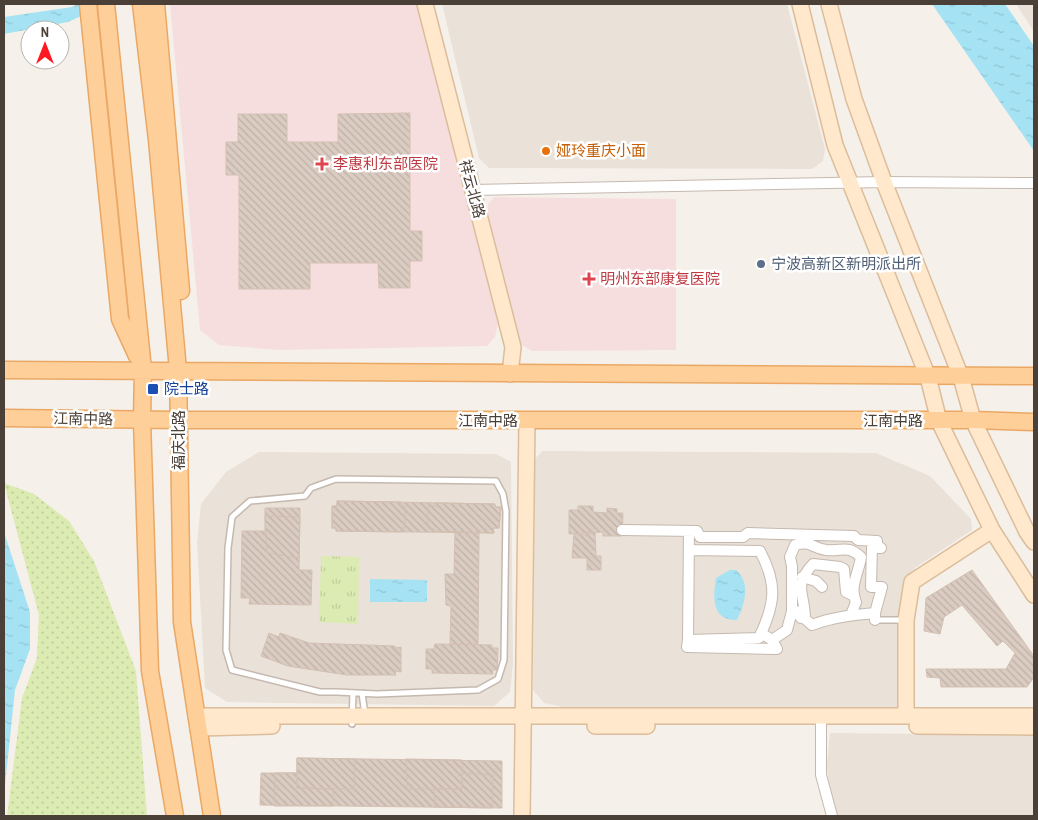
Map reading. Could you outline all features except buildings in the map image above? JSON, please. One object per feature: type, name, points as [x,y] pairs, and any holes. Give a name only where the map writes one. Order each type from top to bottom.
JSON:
[{"type":"main road","points":[[88,4],[120,319],[143,370]]},
{"type":"main road","points":[[106,4],[143,370],[142,420],[150,671],[175,816]]},
{"type":"main road","name":"福庆北路","points":[[141,4],[157,140],[178,370],[182,622],[212,816]]},
{"type":"main road","points":[[156,4],[180,266],[182,322],[178,370]]},
{"type":"main road","points":[[4,370],[928,377],[1034,376]]},
{"type":"main road","name":"江南中路","points":[[4,418],[527,421],[973,420],[1034,422]]},
{"type":"street","name":"祥云北路","points":[[425,4],[513,347],[510,374]]},
{"type":"street","points":[[800,4],[835,145],[928,377],[939,421],[992,530],[1034,595]]},
{"type":"street","points":[[829,4],[854,99],[884,182],[962,377],[973,420],[1027,532],[1034,542]]},
{"type":"street","points":[[472,190],[884,182],[1034,183]]},
{"type":"street","points":[[522,816],[525,720],[527,421]]},
{"type":"street","points":[[622,530],[697,531],[700,543],[762,545]]},
{"type":"street","points":[[906,715],[906,620],[912,582],[992,530]]},
{"type":"street","points":[[689,531],[687,647],[777,649],[772,640],[761,633]]},
{"type":"street","points":[[700,537],[743,537],[748,533],[854,536],[858,540],[877,541],[881,548],[872,547],[871,587],[882,587],[875,617],[851,615],[812,624],[805,618],[801,618],[796,611],[792,611]]},
{"type":"street","points":[[772,640],[787,630],[792,611],[790,551],[795,545],[803,543],[825,550],[846,548],[861,557],[858,574],[854,582],[856,602],[851,615]]},
{"type":"street","points":[[688,550],[760,551],[766,562],[774,589],[773,601],[759,638],[688,640]]},
{"type":"street","points":[[805,618],[805,607],[801,590],[802,576],[813,564],[844,569],[846,592],[854,596]]},
{"type":"street","points":[[802,576],[816,580],[822,587]]},
{"type":"street","points":[[821,720],[906,715],[1034,716]]},
{"type":"street","points":[[197,722],[821,720],[1034,728]]},
{"type":"street","points":[[821,720],[821,775],[832,816]]},
{"type":"lane","points":[[336,480],[496,481],[502,494],[506,511],[504,660],[498,679],[478,690],[362,693],[320,692],[232,670],[226,650],[228,548],[232,517],[250,501],[305,496],[311,488],[336,480]]},
{"type":"lane","points":[[875,617],[906,620]]},
{"type":"lane","points":[[353,693],[359,720]]},
{"type":"lane","points":[[359,720],[362,693]]},
{"type":"shaded area","name":"李惠利东部医院","points":[[170,4],[419,4],[498,324],[495,337],[487,346],[279,350],[219,345],[200,330]]},
{"type":"shaded area","points":[[442,4],[787,4],[825,149],[823,161],[812,169],[489,168],[479,158]]},
{"type":"shaded area","points":[[1016,4],[1034,4],[1034,32]]},
{"type":"shaded area","name":"明州东部康复医院","points":[[494,197],[676,199],[676,350],[532,351],[519,343],[487,216],[488,204]]},
{"type":"shaded area","points":[[542,451],[876,453],[930,476],[971,519],[972,530],[916,567],[902,586],[901,709],[568,708],[544,703],[533,690],[535,459]]},
{"type":"shaded area","points":[[259,452],[496,454],[511,462],[513,664],[510,692],[494,706],[227,702],[205,688],[197,543],[201,504],[226,472]]},
{"type":"shaded area","points":[[830,733],[1034,735],[1034,816],[835,816],[829,789],[827,765]]},
{"type":"green space","points":[[4,483],[34,494],[69,521],[94,561],[136,671],[147,816],[7,816],[22,698],[37,658],[39,615]]},
{"type":"green space","points":[[321,556],[359,557],[358,624],[319,622]]},
{"type":"water","points":[[78,4],[107,4],[70,21],[20,20],[20,31],[4,34],[4,17],[72,7]]},
{"type":"water","points":[[932,4],[1005,4],[1034,46],[1034,151]]},
{"type":"water","points":[[4,532],[30,612],[30,649],[15,690],[4,795]]},
{"type":"water","points":[[730,570],[736,570],[741,575],[745,587],[744,601],[737,620],[722,616],[718,612],[714,599],[716,578]]},
{"type":"water","points":[[370,579],[427,580],[427,602],[370,602]]},
{"type":"place","name":"娅玲重庆小面","points":[[546,151]]},
{"type":"place","name":"李惠利东部医院","points":[[322,164]]},
{"type":"place","name":"宁波高新区新明派出所","points":[[761,264]]},
{"type":"place","name":"明州东部康复医院","points":[[589,279]]},
{"type":"place","name":"院士路","points":[[153,389]]}]
